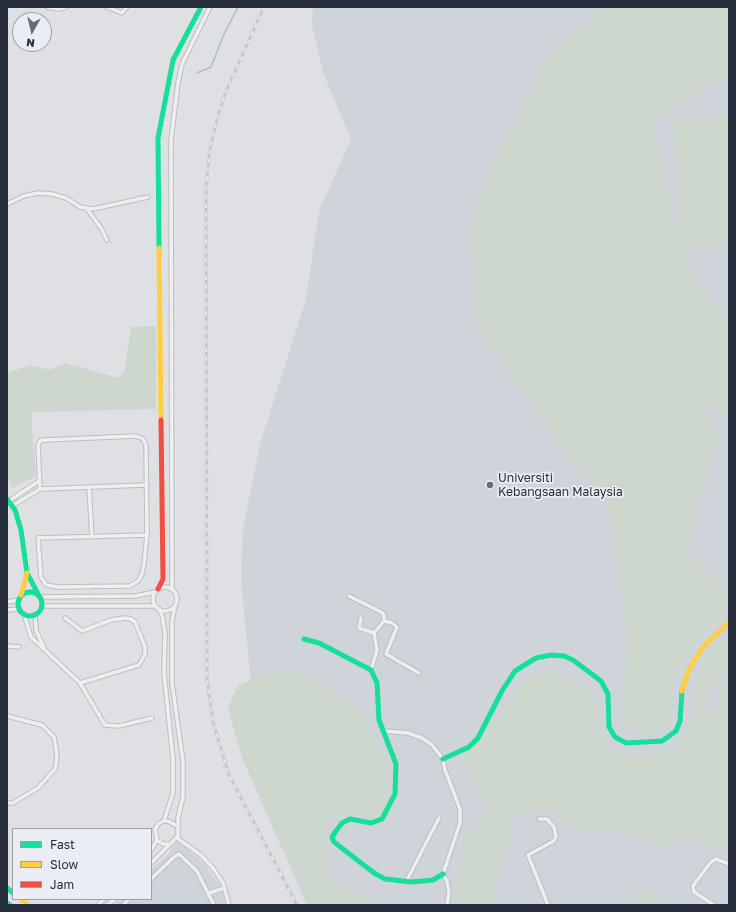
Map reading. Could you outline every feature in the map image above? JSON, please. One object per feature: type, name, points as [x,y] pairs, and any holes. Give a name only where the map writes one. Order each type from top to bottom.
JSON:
[{"type":"street","points":[[47,7],[59,9],[66,7]]},
{"type":"street","points":[[107,7],[122,13],[127,7]]},
{"type":"street","points":[[164,821],[173,793],[173,759],[164,674],[164,626],[162,615],[156,607],[153,599],[163,579],[158,138],[173,60],[201,7]]},
{"type":"street","points":[[152,862],[168,844],[172,843],[177,838],[177,826],[183,797],[183,761],[172,683],[172,621],[174,606],[177,599],[172,589],[171,140],[178,83],[182,64],[210,7]]},
{"type":"street","points":[[7,204],[24,196],[38,193],[52,194],[66,198],[87,209],[98,223],[107,240]]},
{"type":"street","points":[[87,209],[148,197]]},
{"type":"street","points":[[40,489],[38,445],[40,441],[136,436],[143,439],[146,446],[147,535],[142,574],[138,581],[130,586],[58,587],[46,585],[41,577],[38,538],[147,535]]},
{"type":"street","points":[[39,481],[8,500],[12,506],[21,530],[27,573],[39,596],[42,606]]},
{"type":"street","points":[[12,506],[40,489],[146,485]]},
{"type":"street","points":[[89,488],[92,536]]},
{"type":"street","points":[[27,573],[20,598],[20,609],[24,614],[31,637],[80,683],[106,725],[119,726],[152,718]]},
{"type":"street","points":[[7,602],[20,598],[29,592],[39,596],[135,596],[157,590],[162,587],[172,589]]},
{"type":"street","points":[[350,596],[383,613],[384,621],[374,633],[377,650],[371,670]]},
{"type":"street","points":[[24,614],[35,614],[42,606],[156,607],[167,610],[174,606]]},
{"type":"street","points":[[7,610],[20,609]]},
{"type":"street","points":[[35,614],[36,630],[44,649]]},
{"type":"street","points":[[65,618],[82,631],[112,620],[125,618],[131,619],[138,628],[145,648],[142,662],[132,668],[80,683]]},
{"type":"street","points":[[361,618],[359,628],[374,633]]},
{"type":"street","points":[[384,621],[392,623],[397,627],[386,654],[419,673]]},
{"type":"street","points":[[443,759],[469,747],[478,738],[502,691],[516,671],[536,658],[551,655],[564,656],[573,660],[601,681],[608,694],[610,727],[616,737],[626,742],[662,741],[676,731],[680,721],[682,693],[689,669],[703,646],[729,622]]},
{"type":"street","points":[[304,639],[319,643],[371,670],[377,683],[379,720],[383,731],[396,764],[397,785],[392,804],[382,819],[371,823],[350,819],[336,831],[333,840],[353,858],[379,876],[392,881],[406,882],[433,880],[443,874],[460,823],[460,809],[445,770],[443,759],[436,748],[422,738],[408,733],[383,731]]},
{"type":"street","points":[[7,646],[19,647]]},
{"type":"street","points":[[7,721],[8,716],[42,725],[54,737],[57,756],[55,770],[38,788],[13,803],[7,803]]},
{"type":"street","points":[[406,882],[439,818]]},
{"type":"street","points":[[539,819],[547,819],[554,827],[556,836],[554,841],[528,855],[548,905]]},
{"type":"street","points":[[152,848],[157,840],[155,829],[159,823],[164,821],[173,823],[177,826]]},
{"type":"street","points":[[177,838],[201,856],[213,868],[224,888],[229,905]]},
{"type":"street","points":[[157,840],[163,844],[168,844]]},
{"type":"street","points":[[152,878],[179,854],[197,871],[214,905]]},
{"type":"street","points":[[714,905],[694,892],[693,886],[710,863],[716,859],[729,864]]},
{"type":"street","points":[[443,874],[447,881],[449,893],[447,905]]},
{"type":"street","points":[[209,893],[224,888]]},
{"type":"shaded area","name":"Universiti Kebangsaan Malaysia","points":[[313,7],[729,7],[729,905],[336,905],[252,694],[241,579],[243,529],[261,441],[306,299],[319,211],[351,139],[323,72],[312,24]]},
{"type":"shaded area","points":[[603,7],[729,7],[729,81],[721,77],[652,123],[680,243],[672,115],[729,115],[729,248],[682,250],[685,264],[729,323],[729,415],[702,409],[718,438],[685,551],[729,591],[729,598],[722,615],[690,649],[675,679],[670,726],[652,737],[636,735],[622,724],[626,634],[608,510],[512,381],[476,321],[470,224],[498,152],[549,53]]},
{"type":"shaded area","points":[[156,326],[156,409],[31,412],[36,476],[13,488],[7,477],[7,373],[30,365],[50,370],[65,363],[119,378],[125,369],[131,327]]},
{"type":"shaded area","points":[[729,631],[729,668],[705,697],[706,710],[714,710],[721,695],[729,686],[729,709],[727,720],[729,723],[729,850],[696,841],[663,847],[614,830],[578,832],[550,810],[513,816],[510,846],[497,876],[493,900],[496,905],[454,905],[456,893],[456,874],[465,835],[481,822],[485,801],[461,766],[524,678],[549,671],[579,678],[598,704],[609,746],[640,756],[675,749],[689,726],[696,682],[702,662],[707,653]]},
{"type":"shaded area","points":[[296,669],[362,711],[382,747],[392,782],[384,810],[379,817],[372,819],[354,814],[343,815],[334,820],[327,830],[325,839],[332,878],[382,905],[307,905],[242,758],[228,708],[238,685],[271,671]]},
{"type":"shaded area","points":[[177,841],[203,862],[222,888],[226,905],[114,905],[119,900],[152,900],[152,869],[170,852]]},
{"type":"shaded area","points":[[636,887],[661,897],[658,905],[629,905]]},
{"type":"waterway","points":[[197,73],[211,67],[224,34],[238,7]]},
{"type":"railway","points":[[264,7],[226,91],[217,119],[210,149],[206,188],[207,678],[213,722],[229,775],[297,905]]},
{"type":"traffic: fast","points":[[159,248],[158,138],[173,60],[201,7]]},
{"type":"traffic: fast","points":[[7,499],[15,510],[21,530],[27,573],[38,594]]},
{"type":"traffic: fast","points":[[30,592],[38,596],[42,604],[38,612],[30,616],[22,612],[18,604],[22,596],[30,592]]},
{"type":"traffic: fast","points":[[304,639],[319,643],[371,670],[377,683],[379,720],[396,764],[395,794],[382,819],[371,823],[350,819],[342,823],[336,831],[332,837],[334,842],[374,873],[385,879],[412,882],[433,880],[443,874]]},
{"type":"traffic: fast","points":[[443,759],[469,747],[478,738],[502,691],[515,671],[536,658],[551,655],[564,656],[573,660],[601,681],[608,694],[609,727],[615,737],[626,743],[662,741],[676,731],[680,721],[682,691]]},
{"type":"traffic: fast","points":[[7,888],[12,892]]},
{"type":"traffic: slow","points":[[159,248],[161,420]]},
{"type":"traffic: slow","points":[[21,595],[27,573]]},
{"type":"traffic: slow","points":[[682,691],[689,669],[703,647],[729,622]]},
{"type":"traffic: slow","points":[[22,900],[28,905]]},
{"type":"traffic: jam","points":[[158,589],[163,579],[161,420]]},
{"type":"place","name":"Universiti Kebangsaan Malaysia","points":[[490,485]]}]
